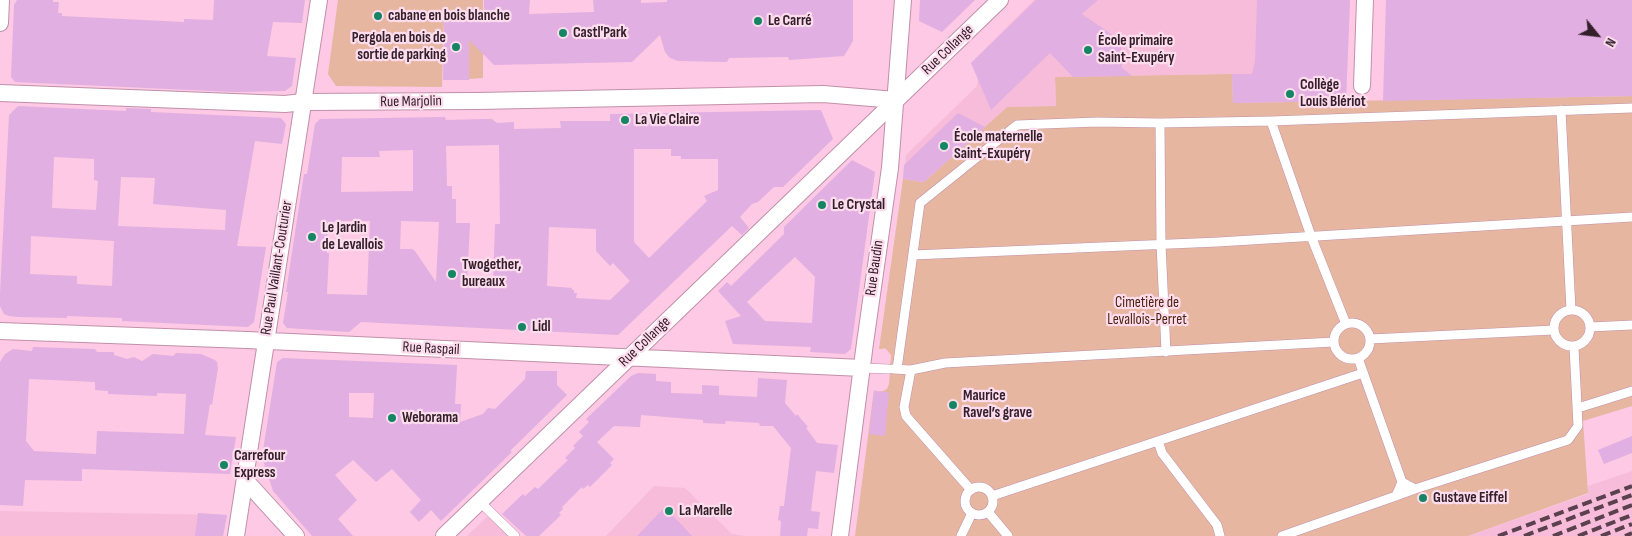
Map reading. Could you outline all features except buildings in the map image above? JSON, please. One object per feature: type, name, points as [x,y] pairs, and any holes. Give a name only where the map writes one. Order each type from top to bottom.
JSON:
[{"type":"street","points":[[0,23],[1,0]]},
{"type":"street","name":"Rue Paul Vaillant-Couturier","points":[[236,536],[319,0]]},
{"type":"street","name":"Rue Baudin","points":[[840,536],[890,168],[904,0]]},
{"type":"street","name":"Rue Collange","points":[[444,536],[1000,0]]},
{"type":"street","points":[[1362,86],[1365,0]]},
{"type":"street","name":"Rue Marjolin","points":[[0,93],[285,104],[303,102],[478,101],[823,94],[896,100]]},
{"type":"street","name":"Rue Raspail","points":[[0,331],[862,368]]},
{"type":"street","points":[[245,480],[296,536]]},
{"type":"lane","points":[[893,369],[920,203],[1017,125],[1097,122],[1271,121],[1632,108]]},
{"type":"lane","points":[[1562,110],[1571,310]]},
{"type":"lane","points":[[1271,121],[1311,236],[1346,324]]},
{"type":"lane","points":[[1160,123],[1161,244],[1166,352]]},
{"type":"lane","points":[[912,255],[1161,244],[1632,217]]},
{"type":"lane","points":[[1571,310],[1581,312],[1586,316],[1590,327],[1586,340],[1574,347],[1566,346],[1560,342],[1554,330],[1557,318],[1562,313],[1571,310]]},
{"type":"lane","points":[[1351,323],[1363,326],[1370,339],[1367,351],[1358,358],[1348,359],[1342,356],[1336,349],[1334,342],[1339,328],[1351,323]]},
{"type":"lane","points":[[1590,327],[1632,325]]},
{"type":"lane","points":[[1370,339],[1554,330]]},
{"type":"lane","points":[[862,368],[911,370],[945,363],[1334,342]]},
{"type":"lane","points":[[1282,536],[1415,489],[1568,440],[1578,426],[1574,347]]},
{"type":"lane","points":[[1358,358],[1402,482],[1415,489]]},
{"type":"lane","points":[[911,370],[904,407],[906,416],[971,490]]},
{"type":"lane","points":[[992,496],[1363,373]]},
{"type":"lane","points":[[1578,408],[1632,392]]},
{"type":"lane","points":[[1158,441],[1162,453],[1217,525],[1220,536]]},
{"type":"lane","points":[[1396,496],[1402,482]]},
{"type":"lane","points":[[980,487],[986,489],[992,496],[993,502],[988,512],[978,515],[972,513],[966,504],[967,496],[971,490],[980,487]]},
{"type":"lane","points":[[480,502],[515,536]]},
{"type":"lane","points":[[988,512],[1008,536]]},
{"type":"lane","points":[[961,536],[972,513]]},
{"type":"shaded area","name":"Collège Louis Blériot","points":[[1034,0],[1350,0],[1346,101],[1233,103],[1232,74],[1055,77],[1056,106],[1007,107],[924,182],[903,179],[906,155],[977,86],[978,78],[971,63]]},
{"type":"shaded area","points":[[1632,471],[1632,536],[1468,536],[1588,494],[1588,486]]},
{"type":"shaded area","name":"La Marelle","points":[[654,486],[685,488],[732,534],[746,536],[606,536]]},
{"type":"shaded area","points":[[0,511],[227,515],[223,536],[0,536]]},
{"type":"shaded area","points":[[488,516],[509,536],[467,536]]},
{"type":"green space","points":[[338,0],[483,0],[483,78],[469,79],[469,15],[444,14],[442,87],[336,86],[328,74]]},
{"type":"green space","name":"Cimetière de Levallois-Perret","points":[[1232,74],[1233,103],[1632,96],[1632,406],[1583,421],[1588,493],[1468,536],[855,536],[874,390],[878,392],[883,391],[887,389],[889,384],[891,355],[884,348],[879,349],[903,179],[924,182],[1007,107],[1056,106],[1055,77]]},
{"type":"railway","points":[[1498,536],[1632,486]]},
{"type":"railway","points":[[1524,536],[1632,495]]},
{"type":"railway","points":[[1553,536],[1632,505]]},
{"type":"railway","points":[[1578,536],[1632,515]]},
{"type":"railway","points":[[1601,536],[1632,524]]},
{"type":"railway","points":[[1625,536],[1632,533]]},
{"type":"place","name":"cabane en bois blanche","points":[[378,16]]},
{"type":"place","name":"Le Carré","points":[[758,21]]},
{"type":"place","name":"Castl'Park","points":[[563,33]]},
{"type":"place","name":"Pergola en bois de sortie de parking","points":[[456,47]]},
{"type":"place","name":"École primaire Saint-Exupéry","points":[[1088,50]]},
{"type":"place","name":"Collège Louis Blériot","points":[[1290,94]]},
{"type":"place","name":"La Vie Claire","points":[[625,120]]},
{"type":"place","name":"École maternelle Saint-Exupéry","points":[[944,146]]},
{"type":"place","name":"Le Crystal","points":[[822,205]]},
{"type":"place","name":"Le Jardin de Levallois","points":[[312,237]]},
{"type":"place","name":"Twogether, bureaux","points":[[452,274]]},
{"type":"place","name":"Lidl","points":[[522,327]]},
{"type":"place","name":"Maurice Ravel’s grave","points":[[953,405]]},
{"type":"place","name":"Weborama","points":[[392,418]]},
{"type":"place","name":"Carrefour Express","points":[[224,465]]},
{"type":"place","name":"Gustave Eiffel","points":[[1423,498]]},
{"type":"place","name":"La Marelle","points":[[669,511]]}]
